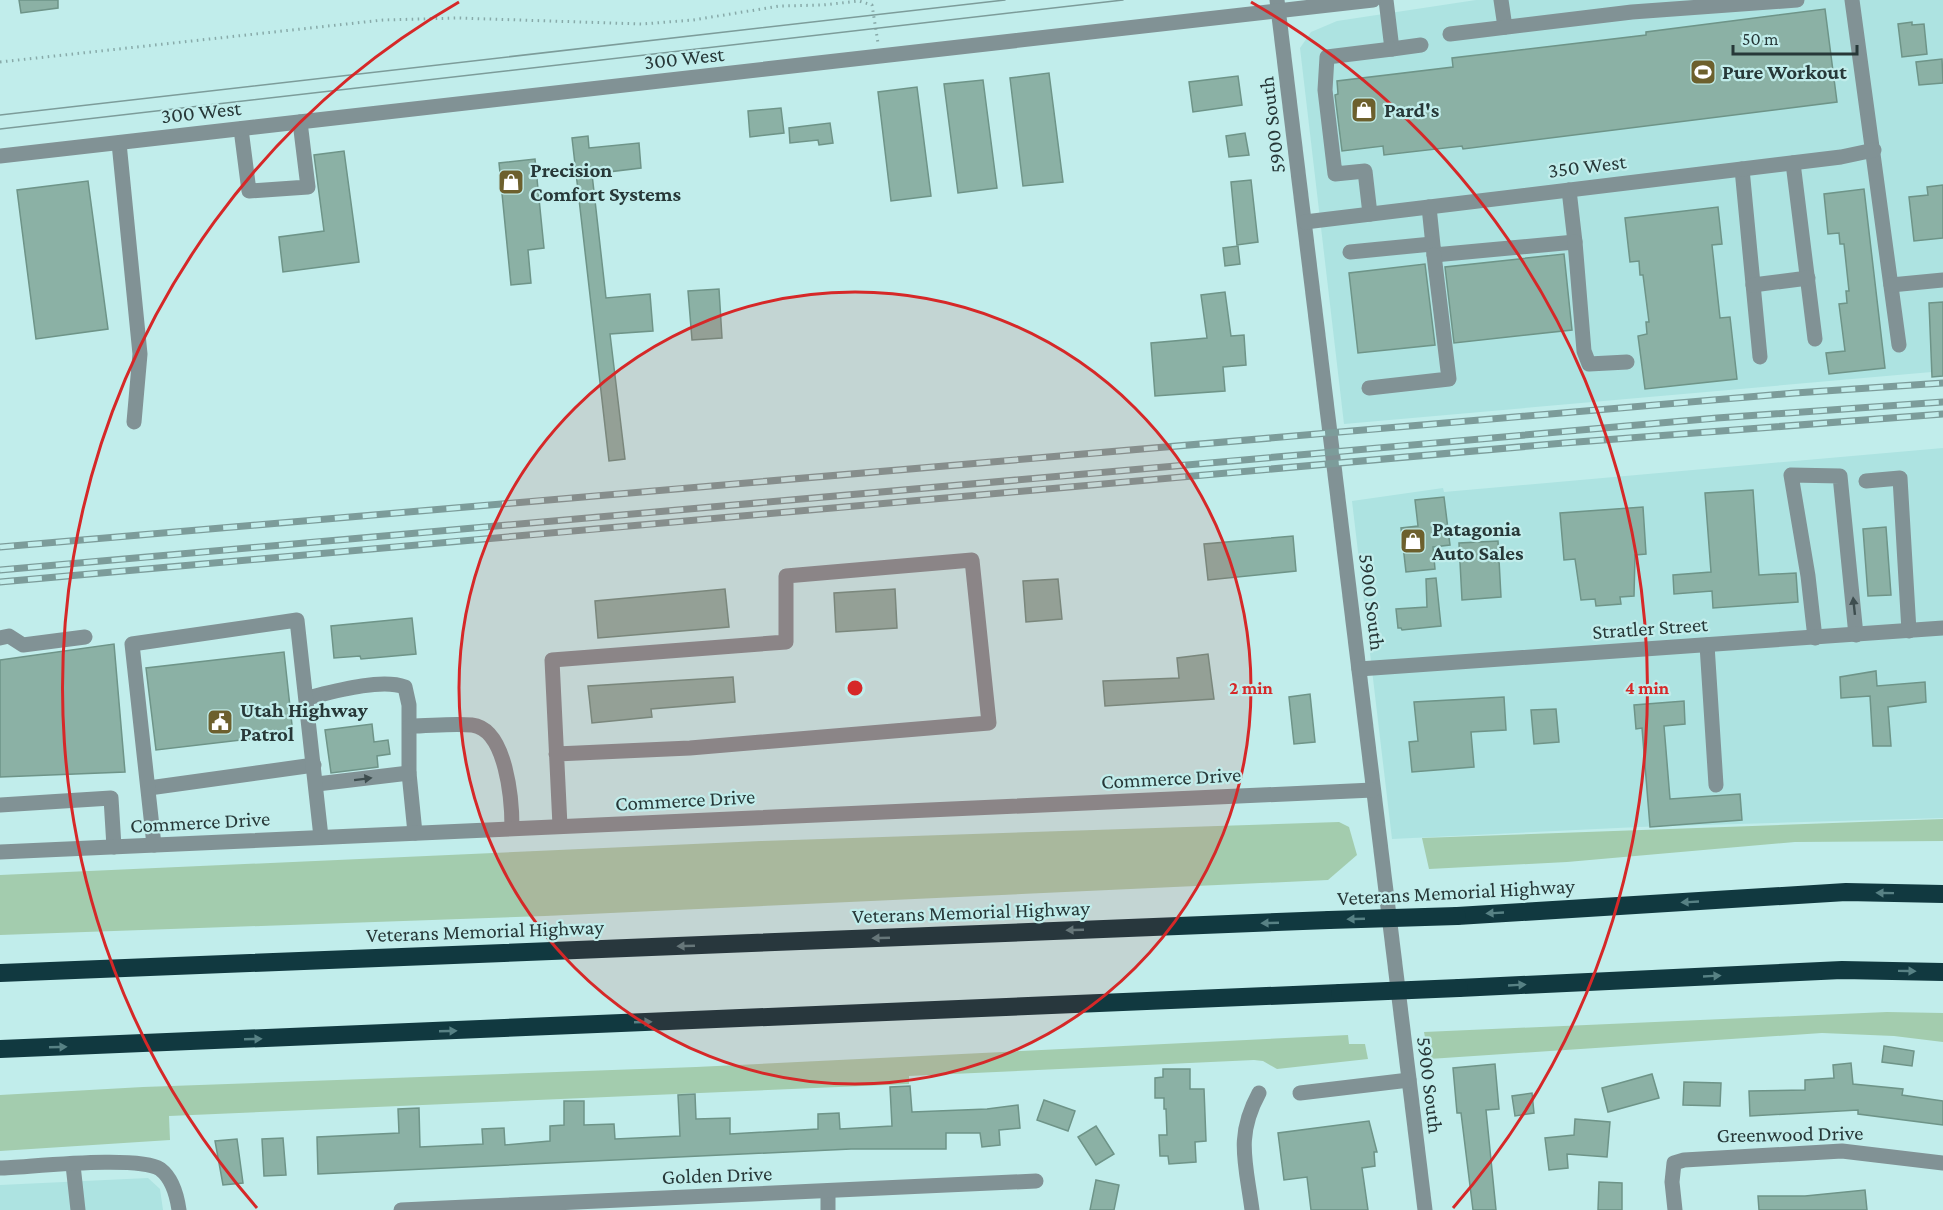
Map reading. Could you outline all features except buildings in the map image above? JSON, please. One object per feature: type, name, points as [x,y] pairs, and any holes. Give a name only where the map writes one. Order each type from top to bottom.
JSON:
[{"type":"highway","name":"Veterans Memorial Highway","points":[[0,973],[1457,916],[1846,892],[1943,894]]},
{"type":"highway","points":[[0,1049],[1842,970],[1943,972]]},
{"type":"street","name":"300 West","points":[[0,156],[879,57],[1278,6],[1373,0]]},
{"type":"street","points":[[1386,0],[1392,50]]},
{"type":"street","points":[[1501,0],[1505,27]]},
{"type":"street","points":[[1450,34],[1626,6],[1797,0]]},
{"type":"street","points":[[1852,0],[1899,345]]},
{"type":"street","name":"5900 South","points":[[1278,6],[1425,1210]]},
{"type":"street","points":[[1371,214],[1365,171],[1335,174],[1324,90],[1327,57],[1421,45]]},
{"type":"street","points":[[241,129],[249,191],[308,187],[300,122]]},
{"type":"street","points":[[119,143],[140,354],[134,422]]},
{"type":"street","name":"350 West","points":[[1305,222],[1793,163],[1874,150]]},
{"type":"street","points":[[1793,163],[1815,339]]},
{"type":"street","points":[[1742,169],[1760,357]]},
{"type":"street","points":[[1569,190],[1584,351],[1589,364],[1627,362]]},
{"type":"street","points":[[1369,388],[1449,379],[1429,207]]},
{"type":"street","points":[[1350,252],[1575,242]]},
{"type":"street","points":[[1753,285],[1808,278]]},
{"type":"street","points":[[1891,285],[1943,280]]},
{"type":"street","points":[[1815,638],[1808,576],[1791,475],[1840,476],[1856,635]]},
{"type":"street","points":[[1866,482],[1900,478],[1909,631]]},
{"type":"street","points":[[556,754],[690,748],[989,723],[972,560],[786,576],[786,642],[552,660],[556,754],[560,826]]},
{"type":"street","points":[[154,845],[132,644],[297,620],[321,837]]},
{"type":"street","name":"Stratler Street","points":[[1359,669],[1943,628]]},
{"type":"street","points":[[0,638],[9,636],[23,645],[85,637]]},
{"type":"street","points":[[1707,645],[1716,785]]},
{"type":"street","points":[[306,698],[342,689],[396,684],[405,687],[410,726],[409,773],[415,833]]},
{"type":"street","points":[[410,726],[474,725],[487,732],[496,744],[505,767],[512,803],[512,828]]},
{"type":"street","points":[[148,788],[314,765]]},
{"type":"street","points":[[316,784],[409,773]]},
{"type":"street","name":"Commerce Drive","points":[[0,852],[1372,790]]},
{"type":"street","points":[[0,805],[111,798],[114,847]]},
{"type":"street","points":[[1300,1094],[1409,1080]]},
{"type":"street","points":[[1252,1210],[1243,1140],[1246,1116],[1259,1093]]},
{"type":"street","name":"Greenwood Drive","points":[[1674,1210],[1672,1182],[1674,1163],[1695,1158],[1829,1151],[1869,1153],[1943,1163]]},
{"type":"street","points":[[0,1168],[135,1163],[161,1170],[173,1188],[179,1210]]},
{"type":"street","points":[[73,1165],[78,1210]]},
{"type":"street","name":"Golden Drive","points":[[401,1210],[621,1205],[828,1191],[1036,1181]]},
{"type":"street","points":[[828,1191],[828,1210]]},
{"type":"path","points":[[0,62],[383,20],[458,18],[642,24],[693,20],[780,6],[859,1],[872,5],[879,57]]},
{"type":"shaded area","points":[[1476,0],[1943,0],[1943,371],[1344,424],[1300,48],[1311,32],[1337,21]]},
{"type":"shaded area","points":[[1943,448],[1943,818],[1638,827],[1392,839],[1352,501],[1443,488],[1444,492]]},
{"type":"shaded area","points":[[148,1178],[160,1189],[163,1210],[0,1210],[0,1185]]},
{"type":"green space","points":[[1943,819],[1943,841],[1795,842],[1567,862],[1429,869],[1422,838]]},
{"type":"green space","points":[[1339,822],[1349,827],[1357,855],[1328,880],[545,916],[0,935],[0,875],[761,841]]},
{"type":"green space","points":[[1887,1012],[1943,1013],[1943,1042],[1894,1036],[1822,1033],[1429,1059],[1424,1032]]},
{"type":"green space","points":[[1348,1035],[1349,1044],[1365,1044],[1368,1059],[1277,1069],[1263,1061],[1254,1060],[909,1076],[909,1084],[169,1116],[170,1140],[0,1151],[0,1095],[143,1087],[696,1067]]},
{"type":"tram line","points":[[0,115],[1005,0]]},
{"type":"tram line","points":[[0,129],[1123,0]]},
{"type":"railway","points":[[0,547],[1795,393],[1943,383]]},
{"type":"railway","points":[[0,570],[1717,418],[1943,402]]},
{"type":"railway","points":[[0,582],[1564,443],[1943,414]]},
{"type":"place","name":"Pure Workout","points":[[1703,72]]},
{"type":"place","name":"Pard's","points":[[1364,110]]},
{"type":"place","name":"Precision Comfort Systems","points":[[511,182]]},
{"type":"place","name":"Patagonia Auto Sales","points":[[1413,541]]},
{"type":"place","name":"Utah Highway Patrol","points":[[220,722]]}]
